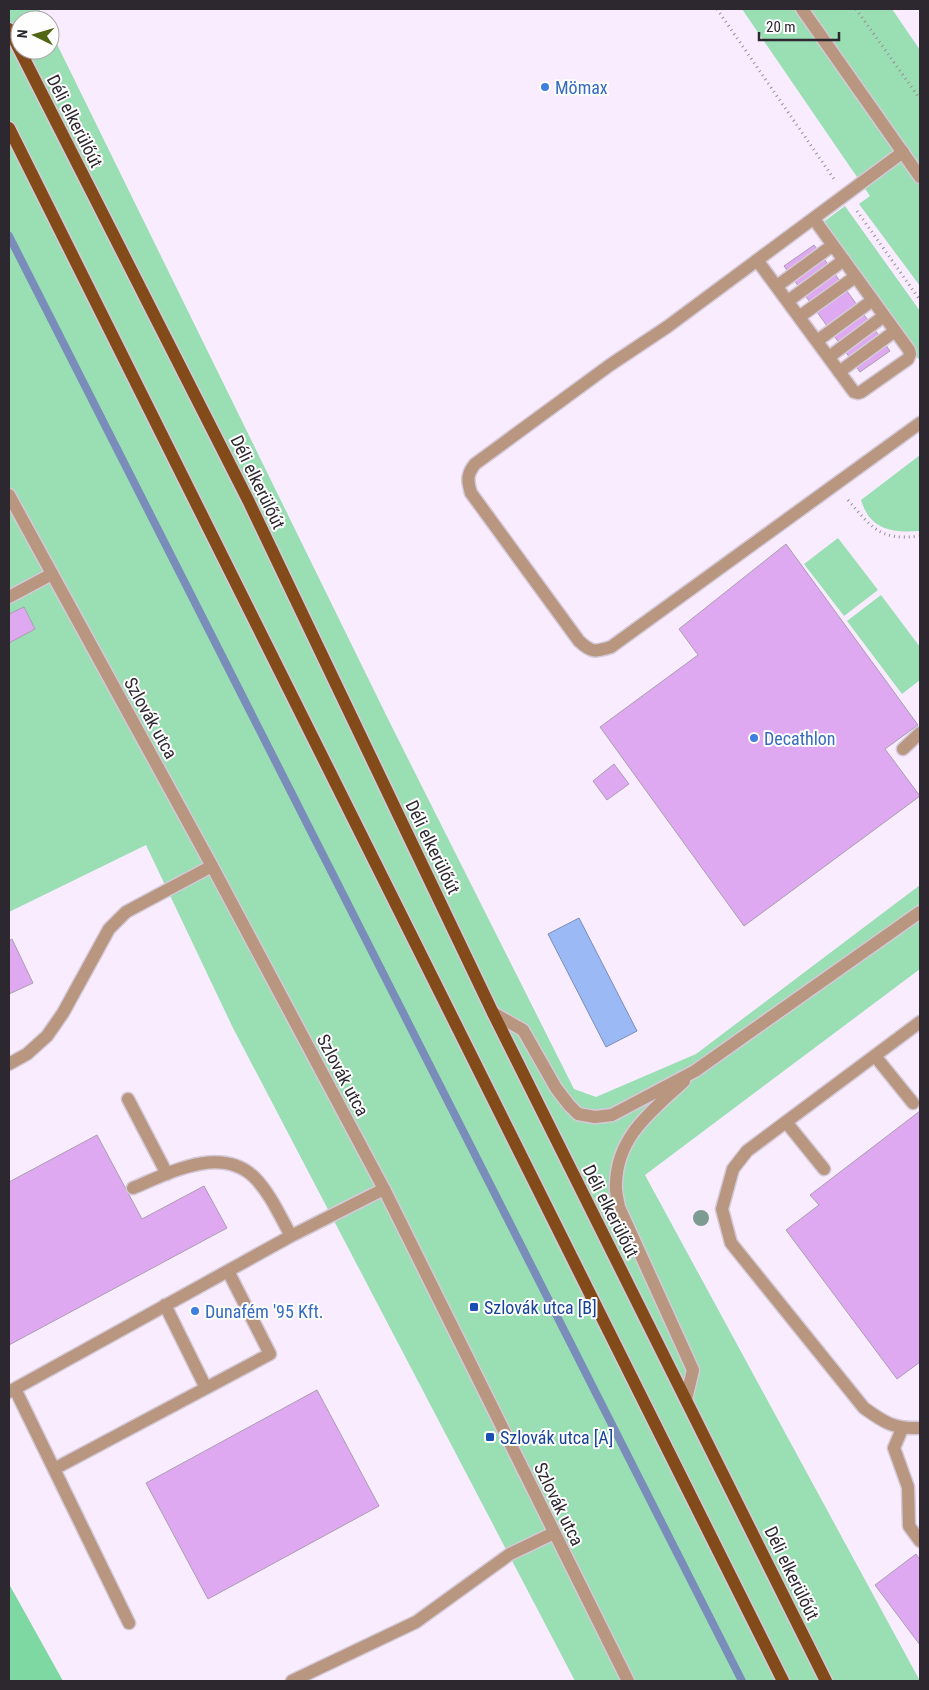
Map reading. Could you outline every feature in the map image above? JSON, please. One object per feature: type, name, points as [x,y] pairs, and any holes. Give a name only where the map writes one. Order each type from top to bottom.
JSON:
[{"type":"main road","name":"Déli elkerülőút","points":[[9,29],[252,509],[493,1013],[826,1681]]},
{"type":"main road","points":[[9,128],[783,1681]]},
{"type":"street","points":[[802,9],[920,177]]},
{"type":"street","points":[[902,152],[846,196],[715,290],[667,327],[610,365],[475,464],[468,473],[468,483],[472,493],[579,641],[588,650],[597,652],[611,647],[920,423]]},
{"type":"street","points":[[757,260],[854,392],[858,393],[908,358],[910,354],[908,350],[814,219]]},
{"type":"street","points":[[777,286],[833,245]]},
{"type":"street","points":[[788,301],[844,260]]},
{"type":"street","points":[[799,317],[855,277]]},
{"type":"street","points":[[817,341],[872,300]]},
{"type":"street","points":[[829,357],[884,316]]},
{"type":"street","points":[[839,372],[895,331]]},
{"type":"street","name":"Szlovák utca","points":[[9,495],[212,866],[384,1189],[628,1681]]},
{"type":"street","points":[[9,597],[52,574]]},
{"type":"street","points":[[903,748],[920,733]]},
{"type":"street","points":[[9,1064],[27,1054],[47,1036],[63,1013],[108,929],[126,912],[212,866]]},
{"type":"street","points":[[493,1013],[523,1030],[556,1088],[569,1106],[578,1114],[595,1117],[612,1115],[695,1071],[920,912]]},
{"type":"street","points":[[920,1022],[748,1151],[733,1169],[722,1209],[731,1244],[864,1408],[881,1420],[902,1429],[920,1428]]},
{"type":"street","points":[[875,1056],[912,1103]]},
{"type":"street","points":[[686,1399],[693,1370],[620,1207],[616,1185],[618,1167],[625,1145],[637,1125],[695,1071]]},
{"type":"street","points":[[128,1099],[167,1174]]},
{"type":"street","points":[[786,1122],[824,1169]]},
{"type":"street","points":[[133,1188],[201,1163],[219,1162],[238,1167],[253,1176],[268,1194],[291,1236]]},
{"type":"street","points":[[129,1623],[54,1469],[12,1390],[291,1236],[384,1189]]},
{"type":"street","points":[[54,1469],[270,1354],[228,1271]]},
{"type":"street","points":[[165,1306],[206,1388]]},
{"type":"street","points":[[902,1429],[894,1448],[908,1487],[909,1526],[920,1541]]},
{"type":"street","points":[[292,1681],[416,1622],[510,1554],[554,1533]]},
{"type":"path","points":[[717,9],[920,300]]},
{"type":"path","points":[[856,9],[920,99]]},
{"type":"path","points":[[843,493],[868,523],[880,533],[895,536],[920,536]]},
{"type":"green space","points":[[9,9],[39,9],[10,10],[10,60],[60,60],[60,50],[392,727],[574,1089],[596,1097],[696,1054],[920,885],[920,969],[645,1175],[920,1681],[575,1681],[233,1028],[146,845],[9,912]]},
{"type":"green space","points":[[742,9],[892,9],[920,50],[920,286],[859,204],[870,196]]},
{"type":"green space","points":[[845,206],[920,311],[920,361],[822,223]]},
{"type":"green space","points":[[920,455],[920,531],[900,531],[883,528],[870,518],[861,500]]},
{"type":"green space","points":[[838,538],[878,590],[844,616],[804,564]]},
{"type":"green space","points":[[881,595],[920,647],[920,680],[902,694],[847,621]]},
{"type":"green space","points":[[9,1584],[63,1681],[9,1681]]},
{"type":"water","points":[[579,918],[637,1031],[606,1047],[548,934]]},
{"type":"building","points":[[814,245],[890,351],[860,372],[784,266]]},
{"type":"building","name":"Decathlon","points":[[786,544],[918,725],[885,749],[920,796],[744,926],[600,727],[698,655],[679,629]]},
{"type":"building","points":[[24,607],[35,629],[9,643],[9,614]]},
{"type":"building","points":[[614,764],[629,784],[607,800],[593,781]]},
{"type":"building","points":[[12,939],[33,983],[9,994],[9,941]]},
{"type":"building","points":[[920,1111],[920,1362],[897,1379],[786,1230],[819,1205],[810,1195]]},
{"type":"building","points":[[97,1135],[142,1219],[204,1186],[227,1228],[9,1345],[9,1182]]},
{"type":"building","points":[[317,1390],[379,1506],[208,1599],[146,1483]]},
{"type":"building","points":[[916,1554],[920,1560],[920,1645],[875,1585]]},
{"type":"waterway","points":[[9,236],[742,1681]]},
{"type":"place","name":"Mömax","points":[[545,87]]},
{"type":"place","name":"Decathlon","points":[[754,738]]},
{"type":"place","name":"Szlovák utca [B]","points":[[474,1307]]},
{"type":"place","name":"Dunafém '95 Kft.","points":[[195,1311]]},
{"type":"place","name":"Szlovák utca [A]","points":[[490,1437]]}]
